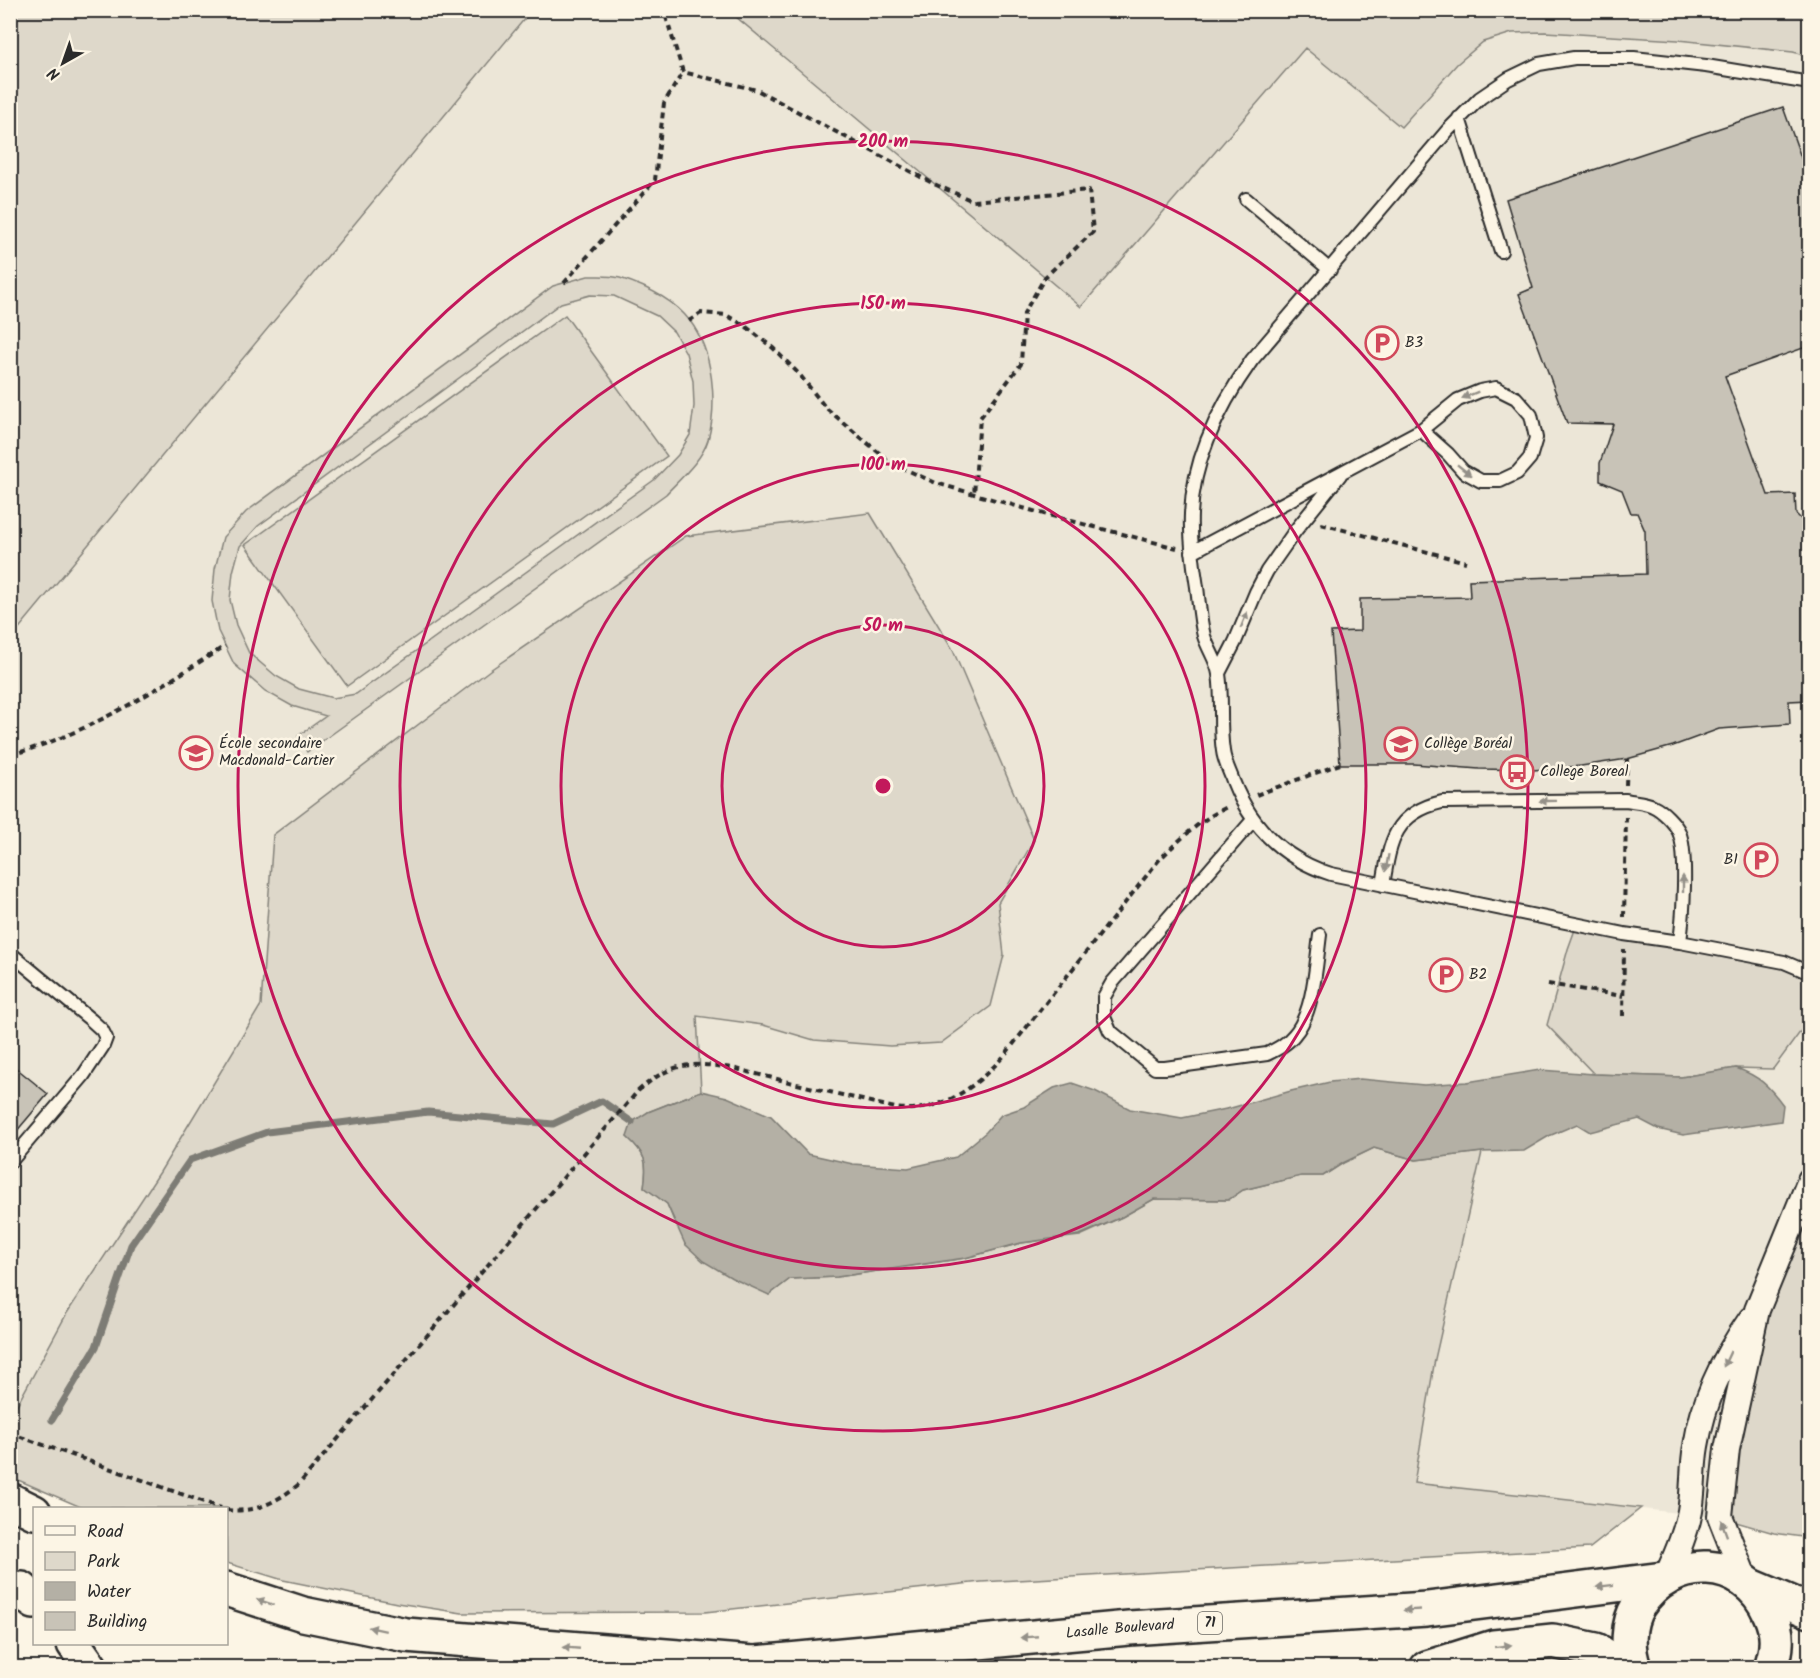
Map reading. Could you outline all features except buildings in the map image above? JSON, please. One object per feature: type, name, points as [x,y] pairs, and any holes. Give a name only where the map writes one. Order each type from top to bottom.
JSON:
[{"type":"highway","points":[[10,1500],[33,1512]]},
{"type":"highway","name":"Lasalle Boulevard","points":[[228,1590],[303,1614],[406,1635],[742,1665],[1130,1628],[1427,1610],[1665,1578],[1687,1569],[1708,1568],[1728,1572],[1749,1584]]},
{"type":"highway","points":[[1634,1668],[1630,1656],[1629,1633],[1635,1612],[1646,1593],[1665,1578]]},
{"type":"highway","points":[[1749,1584],[1809,1611]]},
{"type":"highway","points":[[1749,1584],[1765,1603],[1774,1623],[1776,1645],[1771,1668]]},
{"type":"highway","points":[[1426,1668],[1494,1647],[1553,1641],[1596,1650],[1624,1668]]},
{"type":"highway","points":[[75,1645],[91,1668]]},
{"type":"street","points":[[1749,1584],[1720,1516],[1726,1449],[1757,1310],[1809,1180]]},
{"type":"street","points":[[1665,1578],[1685,1529],[1690,1510],[1696,1445],[1709,1398],[1734,1342],[1757,1310]]},
{"type":"lane","points":[[1809,83],[1706,66],[1634,58],[1574,58],[1539,64],[1508,79],[1480,98],[1459,118],[1252,360],[1235,384],[1218,414],[1205,448],[1195,482],[1191,513],[1192,552],[1204,637],[1219,673],[1223,754],[1241,801],[1253,820],[1277,846],[1313,868],[1332,874],[1624,934],[1784,962],[1809,973]]},
{"type":"lane","points":[[1459,118],[1501,251]]},
{"type":"lane","points":[[1246,199],[1330,270]]},
{"type":"lane","points":[[1192,552],[1421,430],[1458,400],[1480,391],[1496,388],[1516,399],[1531,415],[1536,438],[1530,458],[1517,473],[1500,481],[1481,481],[1463,471],[1421,430]]},
{"type":"lane","points":[[1219,673],[1267,571],[1342,472]]},
{"type":"lane","points":[[1383,885],[1389,852],[1395,836],[1410,815],[1425,806],[1442,802],[1626,800],[1654,806],[1678,831],[1683,847],[1683,916],[1680,942]]},
{"type":"lane","points":[[1253,820],[1112,983],[1104,997],[1104,1017],[1110,1031],[1155,1068],[1267,1054],[1282,1047],[1296,1034],[1305,1019],[1320,935]]},
{"type":"lane","points":[[10,953],[91,1020],[102,1030],[106,1038],[83,1076],[10,1162]]},
{"type":"path","points":[[564,283],[655,180],[664,103],[683,72],[666,17],[657,10]]},
{"type":"path","points":[[10,53],[13,59],[10,63]]},
{"type":"path","points":[[683,72],[757,90],[934,184],[973,201],[1089,190],[1093,232],[1045,277],[1024,314],[1021,364],[980,418],[974,494]]},
{"type":"path","points":[[689,321],[701,312],[726,315],[744,326],[772,348],[800,375],[825,407],[891,463],[936,483],[1044,514],[1192,552]]},
{"type":"path","points":[[1304,520],[1466,562]]},
{"type":"path","points":[[10,755],[36,748],[85,728],[139,700],[225,646]]},
{"type":"path","points":[[1623,1016],[1627,759]]},
{"type":"path","points":[[228,1510],[242,1512],[264,1506],[283,1497],[299,1484],[599,1135],[638,1091],[655,1076],[684,1065],[707,1064],[732,1068],[895,1108],[912,1110],[929,1108],[951,1100],[986,1075],[1003,1057],[1159,860],[1196,826],[1211,815],[1241,801],[1340,764]]},
{"type":"path","points":[[1548,984],[1623,996]]},
{"type":"path","points":[[10,1433],[214,1507]]},
{"type":"shaded area","points":[[531,11],[729,11],[1080,307],[1305,48],[1397,124],[1492,11],[1809,11],[1809,1190],[1722,1518],[1414,1483],[1435,1359],[1482,1152],[1524,1151],[1577,1123],[1618,1126],[1639,1119],[1658,1129],[1683,1135],[1781,1121],[1708,1074],[1681,1077],[1540,1070],[1467,1082],[1424,1085],[1360,1079],[1330,1082],[1231,1108],[1182,1118],[1130,1109],[1095,1091],[1072,1083],[1054,1088],[1024,1107],[1001,1115],[986,1132],[956,1157],[908,1168],[853,1164],[808,1154],[771,1116],[727,1097],[701,1091],[697,1016],[763,1025],[814,1040],[941,1043],[991,1006],[1004,955],[998,903],[1034,839],[273,835],[261,1005],[160,1172],[67,1313],[11,1413],[10,638]]},
{"type":"green space","points":[[1809,10],[1809,56],[1793,52],[1678,40],[1545,32],[1512,33],[1483,42],[1457,64],[1401,127],[1305,48],[1081,307],[729,11]]},
{"type":"green space","points":[[10,11],[531,11],[11,638]]},
{"type":"green space","points":[[588,276],[616,277],[658,295],[683,313],[698,333],[704,347],[711,378],[713,410],[708,440],[701,455],[666,494],[307,752],[298,736],[326,716],[292,706],[265,691],[234,664],[218,631],[212,601],[215,569],[223,537],[246,512],[553,286]],"holes":[[[590,295],[614,296],[657,316],[674,332],[686,353],[693,381],[694,406],[690,435],[678,455],[654,480],[356,694],[333,698],[299,689],[276,676],[249,653],[236,625],[230,600],[233,572],[240,546],[258,526],[561,303]]]},
{"type":"green space","points":[[565,315],[667,456],[347,686],[245,545]]},
{"type":"green space","points":[[870,513],[952,648],[1034,840],[998,903],[1004,955],[991,1006],[941,1043],[890,1046],[814,1040],[763,1025],[697,1016],[701,1091],[648,1112],[627,1137],[638,1148],[644,1159],[646,1171],[644,1187],[667,1204],[674,1221],[769,1295],[790,1279],[837,1277],[965,1258],[1021,1243],[1080,1236],[1154,1199],[1228,1200],[1243,1190],[1301,1176],[1323,1176],[1374,1148],[1416,1160],[1482,1152],[1435,1359],[1414,1483],[1641,1508],[1590,1548],[981,1582],[705,1612],[462,1613],[397,1603],[283,1580],[228,1563],[228,1507],[81,1507],[11,1477],[11,1413],[67,1313],[160,1172],[261,1005],[273,835],[490,670],[686,536]]},
{"type":"green space","points":[[1577,924],[1792,965],[1809,983],[1809,1020],[1773,1069],[1736,1068],[1681,1077],[1594,1074],[1547,1025]]},
{"type":"green space","points":[[1809,1190],[1809,1538],[1774,1533],[1722,1518],[1722,1445]]},
{"type":"water","points":[[1736,1068],[1757,1078],[1773,1092],[1783,1105],[1781,1121],[1683,1135],[1658,1129],[1639,1119],[1590,1132],[1577,1124],[1549,1136],[1524,1151],[1482,1152],[1416,1160],[1374,1148],[1323,1176],[1301,1176],[1243,1190],[1228,1200],[1154,1199],[1122,1217],[1080,1235],[1021,1243],[965,1258],[837,1277],[790,1279],[769,1295],[732,1278],[703,1261],[685,1244],[667,1204],[644,1187],[646,1171],[644,1159],[638,1148],[627,1137],[632,1122],[648,1112],[701,1091],[727,1097],[771,1116],[808,1154],[853,1164],[908,1168],[956,1157],[986,1132],[1001,1115],[1024,1107],[1054,1088],[1072,1083],[1095,1091],[1130,1109],[1182,1118],[1231,1108],[1330,1082],[1360,1079],[1424,1085],[1467,1082],[1540,1070],[1681,1077]]},
{"type":"waterway","points":[[52,1420],[96,1347],[131,1245],[190,1160],[267,1132],[428,1112],[553,1124],[602,1101],[632,1122]]},
{"type":"place","name":"B3","points":[[1382,343]]},
{"type":"place","name":"Collège Boréal","points":[[1401,744]]},
{"type":"place","name":"École secondaire Macdonald-Cartier","points":[[196,753]]},
{"type":"place","name":"College Boreal","points":[[1517,772]]},
{"type":"place","name":"B1","points":[[1761,860]]},
{"type":"place","name":"B2","points":[[1446,975]]}]
